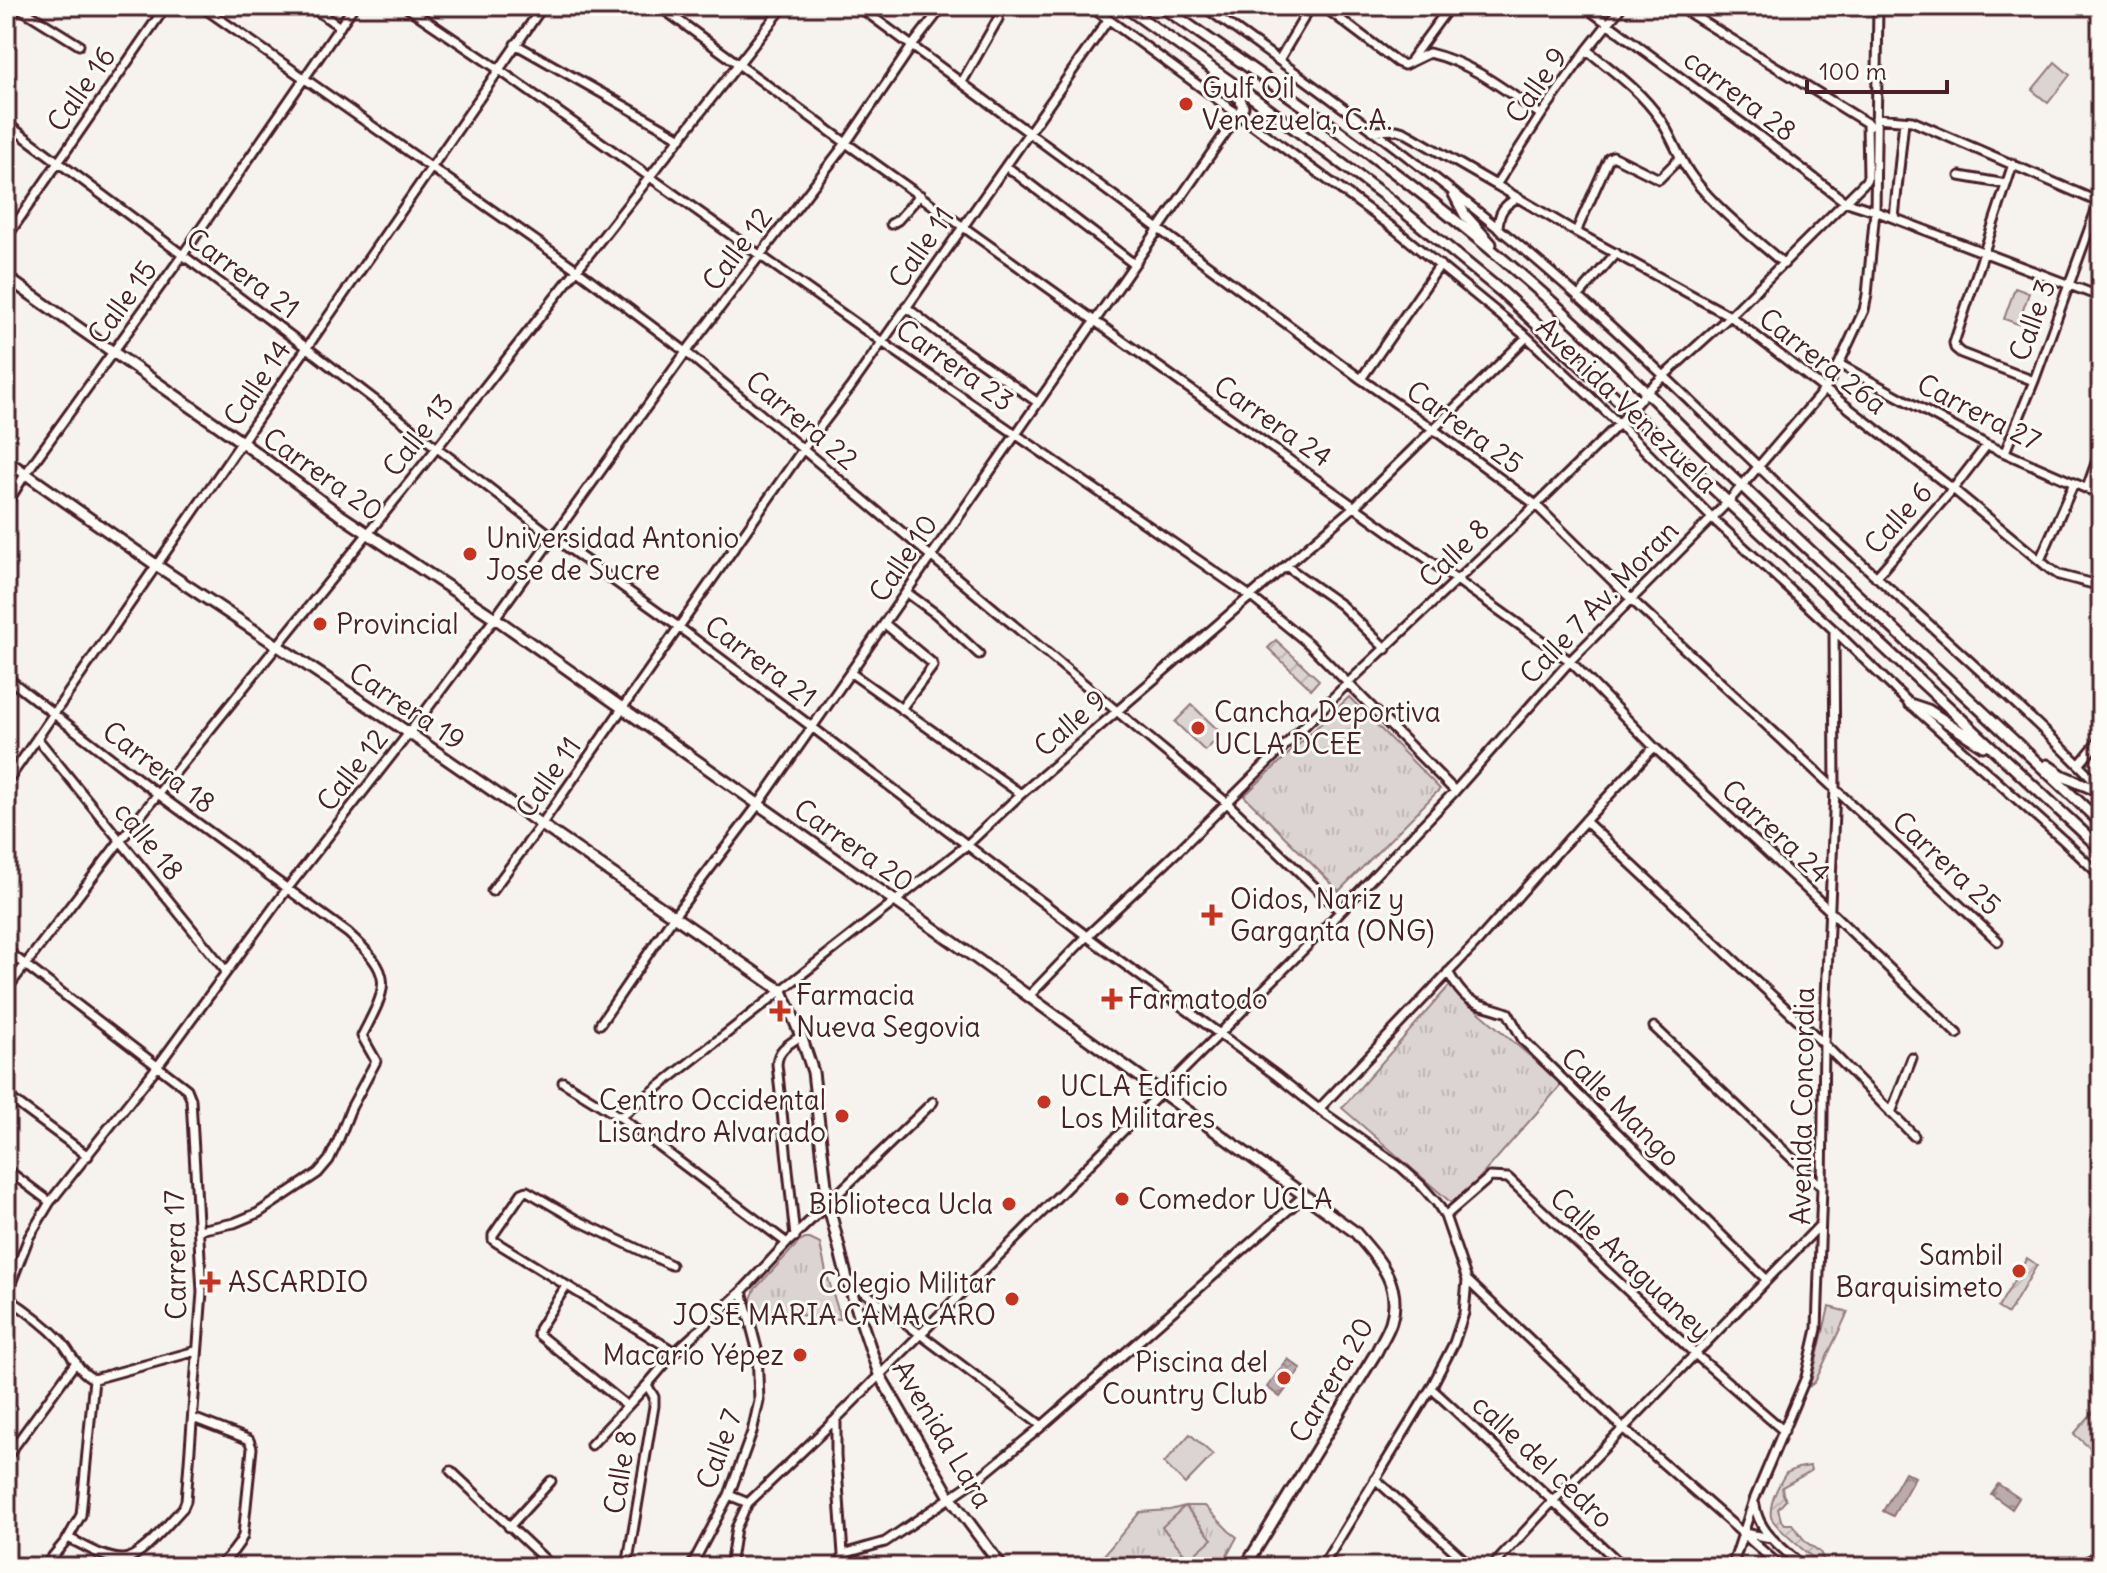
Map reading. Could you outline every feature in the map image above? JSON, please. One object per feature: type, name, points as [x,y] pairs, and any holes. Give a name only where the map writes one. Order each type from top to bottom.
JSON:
[{"type":"street","name":"Calle 16","points":[[6,238],[166,6]]},
{"type":"street","name":"Carrera 22","points":[[201,6],[576,269],[686,352],[1227,803],[1340,911]]},
{"type":"street","points":[[310,6],[340,27]]},
{"type":"street","name":"Calle 15","points":[[6,505],[354,6]]},
{"type":"street","name":"Carrera 23","points":[[405,6],[882,342],[1250,596],[1309,644],[1455,791]]},
{"type":"street","name":"Calle 14","points":[[6,783],[543,6]]},
{"type":"street","name":"Carrera 24","points":[[659,6],[1570,661],[1654,747],[1957,1034]]},
{"type":"street","name":"Calle 13","points":[[6,990],[120,841],[436,449],[784,6]]},
{"type":"street","name":"Carrera 25","points":[[858,6],[1536,505],[1631,599],[1998,941]]},
{"type":"street","name":"Calle 12","points":[[94,1379],[85,1375],[64,1345],[40,1320],[6,1296],[29,1237],[50,1202],[157,1067],[287,889],[495,618],[686,352],[846,143],[943,6]]},
{"type":"street","name":"Avenida Venezuela","points":[[1090,6],[1396,230],[1527,337],[1712,518],[1910,704],[2101,876]]},
{"type":"street","name":"Avenida Venezuela","points":[[1124,6],[1397,205],[1502,292],[2101,849]]},
{"type":"street","name":"Avenida Venezuela","points":[[1161,6],[1335,128],[1502,260],[1589,336],[1741,485],[2101,823]]},
{"type":"street","name":"Avenida Venezuela","points":[[1203,6],[1279,60],[1498,228],[1578,297],[2016,704],[2101,789]]},
{"type":"street","points":[[1279,60],[1311,6]]},
{"type":"street","points":[[1323,6],[1397,62],[1404,65],[1429,53],[1461,63],[1481,73],[1541,115]]},
{"type":"street","points":[[1409,62],[1450,6]]},
{"type":"street","name":"carrera 28","points":[[1584,6],[1844,201],[2101,297]]},
{"type":"street","name":"Calle 9","points":[[1499,187],[1541,115],[1622,6]]},
{"type":"street","points":[[1678,6],[1877,129]]},
{"type":"street","name":"Calle 7 Av. Moran","points":[[920,1335],[1163,1093],[1455,791],[1570,661],[1728,502],[1825,389],[1864,310],[1875,211],[1878,6]]},
{"type":"street","points":[[6,26],[18,7],[79,45]]},
{"type":"street","points":[[962,82],[998,19]]},
{"type":"street","name":"Calle 11","points":[[492,891],[1108,20]]},
{"type":"street","points":[[515,44],[681,138]]},
{"type":"street","points":[[1587,50],[1630,85],[1653,110],[1700,187],[1784,264]]},
{"type":"street","points":[[1208,65],[1214,75],[1240,99],[1243,107],[1238,115]]},
{"type":"street","name":"Calle 10","points":[[600,1024],[674,916],[758,805],[851,673],[1238,115]]},
{"type":"street","points":[[1876,118],[1912,121],[2100,203]]},
{"type":"street","points":[[1894,218],[1904,121]]},
{"type":"street","name":"Carrera 21","points":[[6,123],[553,537],[680,628],[1087,936],[1401,1167],[1437,1203],[1445,1216]]},
{"type":"street","name":"Calle 8","points":[[1029,996],[1087,936],[1619,424],[1646,392],[1784,264],[1868,177],[1867,123]]},
{"type":"street","name":"Carrera 26a","points":[[1372,131],[1404,132],[1576,232],[1730,316],[2059,575],[2101,586]]},
{"type":"street","points":[[1576,232],[1609,158],[1613,156],[1659,179],[1680,158]]},
{"type":"street","points":[[2013,164],[1954,343],[1961,353],[2034,381]]},
{"type":"street","points":[[1006,166],[1134,264]]},
{"type":"street","points":[[1960,176],[2006,184]]},
{"type":"street","points":[[1454,194],[1465,215],[1502,260]]},
{"type":"street","points":[[891,224],[920,195]]},
{"type":"street","points":[[1498,228],[1501,211],[1517,198]]},
{"type":"street","name":"Calle 3","points":[[2005,452],[2100,203]]},
{"type":"street","points":[[1578,297],[1616,253]]},
{"type":"street","points":[[1361,379],[1440,265]]},
{"type":"street","name":"Carrera 20","points":[[6,277],[1029,996],[1355,1232],[1380,1261],[1394,1287],[1392,1321],[1377,1351],[1245,1567]]},
{"type":"street","points":[[906,307],[1037,402]]},
{"type":"street","name":"Calle 9","points":[[620,1117],[968,844],[1116,711],[1355,506],[1527,337]]},
{"type":"street","name":"Carrera 27","points":[[1839,364],[1987,445],[2101,495]]},
{"type":"street","name":"Calle 6","points":[[1876,577],[1987,445]]},
{"type":"street","points":[[2087,488],[2101,449]]},
{"type":"street","name":"Carrera 19","points":[[6,460],[782,991]]},
{"type":"street","points":[[2040,560],[2074,483]]},
{"type":"street","points":[[1286,566],[1341,605],[1386,649]]},
{"type":"street","points":[[906,592],[936,614],[979,654]]},
{"type":"street","points":[[885,624],[933,666],[901,709]]},
{"type":"street","name":"Avenida Concordia","points":[[1732,1567],[1754,1500],[1806,1377],[1817,1329],[1824,1044],[1835,789],[1834,630]]},
{"type":"street","points":[[851,673],[1021,794]]},
{"type":"street","name":"Carrera 18","points":[[6,677],[287,889]]},
{"type":"street","points":[[1910,704],[1928,710],[2002,757]]},
{"type":"street","name":"calle 18","points":[[37,738],[226,971]]},
{"type":"street","points":[[2079,765],[2101,738]]},
{"type":"street","points":[[1319,1109],[1479,940],[1654,747]]},
{"type":"street","points":[[2027,753],[2063,776],[2101,789]]},
{"type":"street","points":[[1585,821],[1824,1044],[1914,1136]]},
{"type":"street","points":[[199,1230],[234,1223],[258,1213],[318,1173],[329,1160],[351,1108],[376,1061],[362,1036],[382,997],[384,983],[380,971],[348,933],[287,889]]},
{"type":"street","name":"Carrera 17","points":[[6,950],[190,1094],[202,1292],[186,1501],[183,1508],[131,1558],[121,1560],[68,1538]]},
{"type":"street","name":"Calle Mango","points":[[1448,972],[1468,998],[1479,1005],[1508,1013],[1523,1040],[1767,1280]]},
{"type":"street","name":"Avenida Lara","points":[[782,991],[813,1072],[828,1203],[847,1279],[879,1374],[950,1497],[1002,1567]]},
{"type":"street","points":[[1654,1027],[1822,1187]]},
{"type":"street","points":[[795,1237],[777,1064],[783,1048],[801,1036]]},
{"type":"street","points":[[1891,1113],[1912,1058]]},
{"type":"street","points":[[563,1082],[620,1117],[787,1243]]},
{"type":"street","points":[[6,1095],[88,1156]]},
{"type":"street","points":[[591,1445],[675,1352],[742,1291],[787,1243],[933,1102]]},
{"type":"street","points":[[6,1169],[50,1202]]},
{"type":"street","name":"Calle Araguaney","points":[[1445,1216],[1490,1177],[1508,1178],[1695,1354],[1784,1431]]},
{"type":"street","points":[[671,1265],[577,1220],[527,1191],[522,1193],[493,1235],[493,1240],[675,1352]]},
{"type":"street","points":[[843,1554],[885,1542],[979,1478],[1305,1195]]},
{"type":"street","points":[[1322,1567],[1431,1388],[1454,1343],[1464,1313],[1467,1280],[1445,1216]]},
{"type":"street","points":[[1492,1567],[1821,1224]]},
{"type":"street","points":[[847,1279],[1042,1426]]},
{"type":"street","points":[[1467,1280],[1624,1429],[1781,1567]]},
{"type":"street","points":[[566,1286],[538,1334],[627,1406]]},
{"type":"street","name":"Calle 7","points":[[691,1567],[729,1495],[752,1432],[759,1401],[757,1349],[742,1291]]},
{"type":"street","name":"Calle 7","points":[[748,1503],[920,1335]]},
{"type":"street","points":[[44,1567],[68,1538],[81,1515],[94,1379],[196,1351]]},
{"type":"street","points":[[6,1458],[76,1362]]},
{"type":"street","name":"Calle 8","points":[[627,1567],[654,1406],[654,1397],[647,1385]]},
{"type":"street","name":"calle del cedro","points":[[1431,1388],[1624,1567]]},
{"type":"street","points":[[193,1418],[249,1440],[252,1448],[243,1536],[239,1545],[218,1567]]},
{"type":"street","points":[[836,1419],[842,1567]]},
{"type":"street","points":[[451,1471],[553,1567]]},
{"type":"street","points":[[1375,1479],[1472,1567]]},
{"type":"street","points":[[509,1527],[551,1481]]},
{"type":"street","points":[[729,1495],[748,1503],[736,1528],[730,1567]]},
{"type":"street","points":[[1754,1500],[1760,1525],[1804,1567]]},
{"type":"street","points":[[1742,1533],[1771,1538]]},
{"type":"street","points":[[2076,1567],[2101,1557]]},
{"type":"green space","points":[[2055,62],[2070,75],[2048,103],[2032,90]]},
{"type":"green space","points":[[2015,288],[2029,293],[2018,324],[2004,319]]},
{"type":"green space","points":[[1276,640],[1319,680],[1311,689],[1268,648]]},
{"type":"green space","points":[[1349,697],[1440,789],[1339,891],[1244,796]]},
{"type":"green space","name":"Cancha Deportiva UCLA DCEE","points":[[1192,705],[1222,734],[1205,751],[1175,722]]},
{"type":"green space","points":[[1449,986],[1562,1084],[1455,1206],[1342,1108]]},
{"type":"green space","points":[[805,1239],[820,1244],[841,1319],[753,1309],[751,1299],[755,1289]]},
{"type":"green space","points":[[2027,1258],[2037,1265],[2008,1314],[1998,1308]]},
{"type":"green space","points":[[1829,1307],[1848,1312],[1815,1382],[1810,1386]]},
{"type":"green space","points":[[2101,1403],[2101,1458],[2074,1434]]},
{"type":"green space","points":[[1190,1434],[1213,1455],[1185,1484],[1164,1463]]},
{"type":"green space","points":[[1810,1466],[1811,1471],[1782,1487],[1786,1500],[1778,1509],[1781,1520],[1792,1524],[1806,1542],[1820,1552],[1827,1567],[1794,1542],[1771,1517],[1773,1500],[1786,1473]]},
{"type":"green space","points":[[1185,1506],[1212,1539],[1189,1559],[1162,1527]]},
{"type":"green space","points":[[1205,1506],[1237,1537],[1221,1567],[1094,1567],[1140,1512]]},
{"type":"water","name":"Piscina del Country Club","points":[[1288,1359],[1301,1369],[1280,1397],[1267,1387]]},
{"type":"water","points":[[1905,1472],[1915,1477],[1893,1516],[1883,1511]]},
{"type":"water","points":[[1998,1484],[2019,1498],[2012,1509],[1991,1494]]},
{"type":"place","name":"Gulf Oil Venezuela, C.A.","points":[[1186,104]]},
{"type":"place","name":"Universidad Antonio Jose de Sucre","points":[[470,554]]},
{"type":"place","name":"Provincial","points":[[320,624]]},
{"type":"place","name":"Cancha Deportiva UCLA DCEE","points":[[1198,728]]},
{"type":"place","name":"Oidos, Nariz y Garganta (ONG)","points":[[1212,915]]},
{"type":"place","name":"Farmatodo","points":[[1112,999]]},
{"type":"place","name":"Farmacia Nueva Segovia","points":[[780,1011]]},
{"type":"place","name":"UCLA Edificio Los Militares","points":[[1044,1102]]},
{"type":"place","name":"Centro Occidental Lisandro Alvarado","points":[[842,1116]]},
{"type":"place","name":"Comedor UCLA","points":[[1122,1199]]},
{"type":"place","name":"Biblioteca Ucla","points":[[1009,1204]]},
{"type":"place","name":"Sambil Barquisimeto","points":[[2019,1271]]},
{"type":"place","name":"ASCARDIO","points":[[210,1282]]},
{"type":"place","name":"Colegio Militar JOSE MARIA CAMACARO","points":[[1012,1299]]},
{"type":"place","name":"Macario Yépez","points":[[800,1355]]},
{"type":"place","name":"Piscina del Country Club","points":[[1284,1378]]}]
